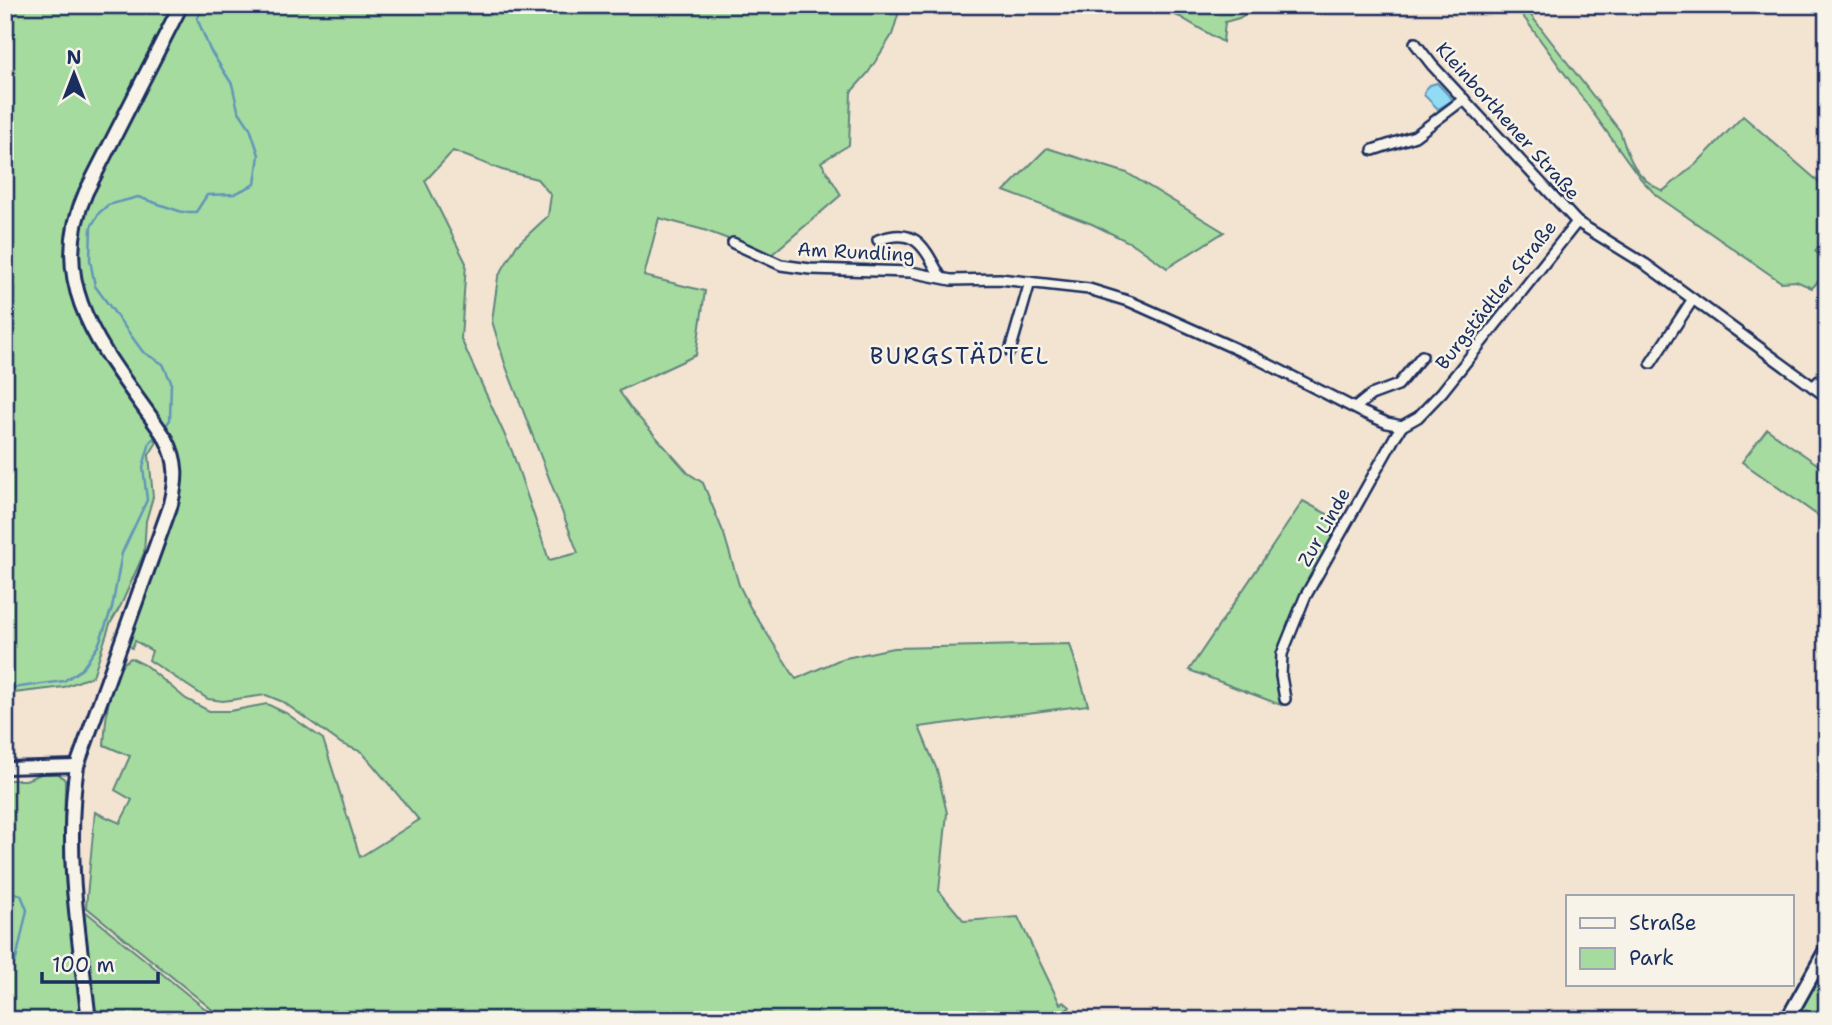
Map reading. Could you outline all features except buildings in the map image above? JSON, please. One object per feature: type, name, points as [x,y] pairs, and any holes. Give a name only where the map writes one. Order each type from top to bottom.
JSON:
[{"type":"main road","points":[[89,1020],[72,848],[73,794],[77,766],[171,504],[176,467],[166,439],[95,335],[83,309],[75,287],[71,260],[72,235],[86,192],[181,5]]},
{"type":"main road","points":[[1787,1020],[1827,948]]},
{"type":"street","name":"Kleinborthener Straße","points":[[1415,43],[1577,222]]},
{"type":"street","points":[[1373,150],[1415,136],[1464,99]]},
{"type":"street","name":"Burgstädtler Straße","points":[[1402,426],[1418,417],[1442,392],[1577,222],[1693,299],[1827,397]]},
{"type":"street","name":"Am Rundling","points":[[878,240],[891,235],[908,236],[916,240],[924,247],[940,276]]},
{"type":"street","name":"Am Rundling","points":[[733,243],[781,265],[844,271],[911,272],[951,280],[1030,282]]},
{"type":"street","points":[[1010,351],[1030,282],[1089,289],[1131,302],[1254,357],[1387,424],[1402,426]]},
{"type":"street","points":[[1651,363],[1693,299]]},
{"type":"street","points":[[1355,408],[1371,395],[1398,385],[1422,356]]},
{"type":"street","points":[[1813,387],[1827,373]]},
{"type":"street","name":"Zur Linde","points":[[1285,699],[1280,677],[1282,654],[1306,597],[1402,426]]},
{"type":"street","points":[[5,768],[77,766]]},
{"type":"green space","points":[[5,5],[901,5],[892,35],[868,73],[851,92],[849,145],[821,162],[841,195],[771,255],[704,230],[659,218],[644,276],[705,291],[696,355],[619,391],[633,411],[688,473],[703,483],[724,534],[739,585],[796,679],[841,659],[893,648],[1070,644],[1088,705],[919,727],[937,770],[947,813],[939,891],[964,921],[1018,917],[1060,1004],[1064,1002],[1070,1007],[1055,1020],[225,1020],[86,907],[95,812],[120,823],[132,800],[115,790],[130,756],[104,745],[112,684],[123,664],[131,658],[145,665],[186,699],[209,711],[230,711],[267,704],[286,713],[323,739],[360,857],[419,820],[362,752],[342,744],[283,702],[266,695],[223,701],[208,699],[149,660],[152,651],[135,641],[132,648],[125,643],[179,499],[182,470],[179,457],[101,336],[78,276],[76,242],[67,237],[71,289],[80,313],[91,337],[149,425],[157,442],[149,455],[153,497],[146,521],[144,553],[110,624],[93,676],[64,687],[5,694]],"holes":[[[453,151],[502,170],[537,179],[551,195],[548,216],[517,245],[498,277],[492,321],[505,364],[578,553],[549,560],[512,451],[461,339],[466,263],[425,181]]]},
{"type":"green space","points":[[1152,5],[1183,5],[1198,13],[1203,5],[1260,5],[1239,18],[1225,22],[1223,42],[1180,17]]},
{"type":"green space","points":[[1515,5],[1523,5],[1620,131],[1630,158],[1640,174],[1663,191],[1697,163],[1743,116],[1827,189],[1827,237],[1815,251],[1827,262],[1827,272],[1812,288],[1796,281],[1781,282],[1657,196],[1641,179]]},
{"type":"green space","points":[[1047,148],[1127,173],[1224,232],[1167,268],[1135,245],[1092,224],[1004,191]]},
{"type":"green space","points":[[1767,429],[1827,471],[1827,522],[1742,462]]},
{"type":"green space","points":[[1303,501],[1340,521],[1301,596],[1284,637],[1276,672],[1281,705],[1189,670]]},
{"type":"green space","points":[[46,772],[57,772],[65,780],[66,889],[82,1020],[5,1020],[5,780],[26,780]]},
{"type":"green space","points":[[80,907],[219,1020],[93,1020]]},
{"type":"green space","points":[[1827,953],[1827,995],[1812,1020],[1791,1020]]},
{"type":"water","points":[[1437,83],[1453,100],[1438,109],[1424,95],[1430,85]]},
{"type":"waterway","points":[[164,428],[170,420],[171,382],[163,364],[143,352],[95,286],[90,260],[91,227],[99,213],[108,205],[138,197],[182,212],[196,212],[207,195],[234,194],[255,184],[259,155],[250,128],[238,110],[232,84],[210,50],[197,18],[206,5]]},
{"type":"waterway","points":[[671,5],[676,8],[681,5]]},
{"type":"waterway","points":[[5,689],[64,681],[82,669],[98,646],[112,608],[122,553],[147,500],[143,467],[150,442],[157,435]]},
{"type":"waterway","points":[[5,890],[21,895],[27,910],[16,960],[5,973]]},
{"type":"district","name":"BURGSTÄDTEL","points":[[960,356]]}]
